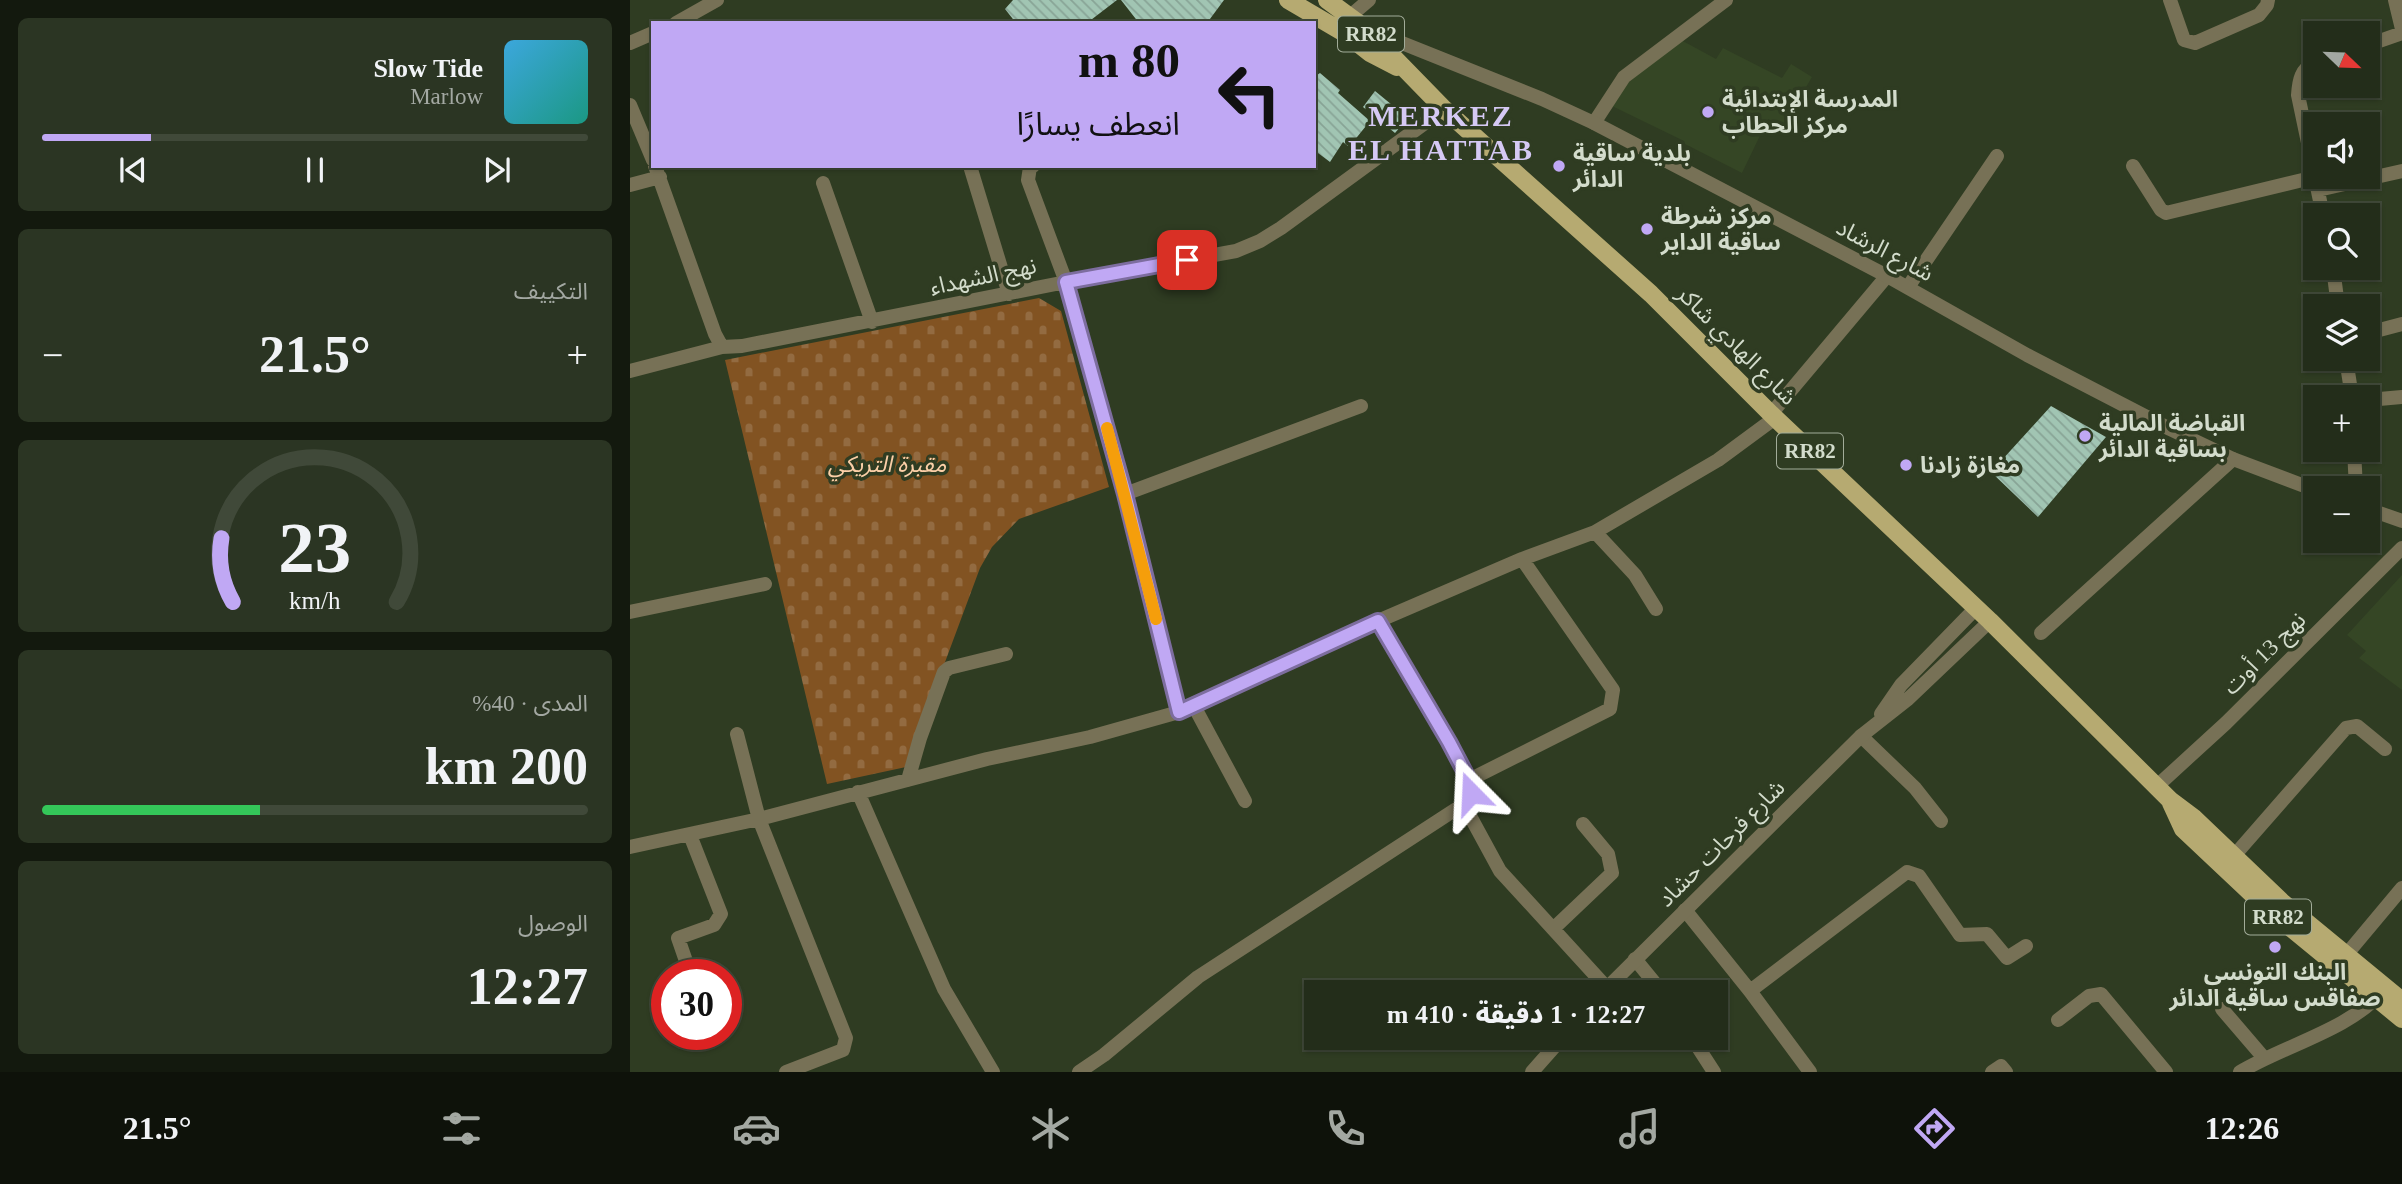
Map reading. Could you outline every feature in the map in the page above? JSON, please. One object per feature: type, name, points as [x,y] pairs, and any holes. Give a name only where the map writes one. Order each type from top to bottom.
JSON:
[{"type":"main road","name":"RR82","points":[[1288,0],[1347,25],[1365,27],[1378,50]]},
{"type":"main road","name":"RR82","points":[[1327,0],[1347,25],[1410,74],[1444,109]]},
{"type":"main road","name":"شارع الهادي شاكر","points":[[1444,109],[1651,294],[1773,416],[1990,621],[2156,787],[2194,818],[2283,903],[2346,955],[2402,1019]]},
{"type":"main road","name":"شارع الهادي شاكر","points":[[2170,800],[2183,829],[2269,910],[2381,992],[2402,1001]]},
{"type":"street","points":[[680,21],[717,0]]},
{"type":"street","points":[[1347,25],[1369,0]]},
{"type":"street","points":[[1594,123],[1624,77],[1726,0]]},
{"type":"street","points":[[2170,0],[2184,40],[2195,43],[2259,15],[2268,0]]},
{"type":"street","points":[[2380,40],[2402,31],[2395,0]]},
{"type":"street","name":"شارع الرشاد","points":[[1365,27],[1594,123],[1908,287],[2026,355],[2170,429],[2233,459],[2303,485]]},
{"type":"street","points":[[630,43],[651,34]]},
{"type":"street","name":"شارع الرشاد","points":[[1378,50],[1431,54]]},
{"type":"street","points":[[2303,72],[2298,95],[2303,119]]},
{"type":"street","points":[[630,105],[651,155]]},
{"type":"street","name":"نهج الشهداء","points":[[630,371],[722,347],[742,346],[1236,251],[1281,228],[1444,109]]},
{"type":"street","points":[[1908,287],[1997,156]]},
{"type":"street","points":[[2133,166],[2161,210],[2166,213],[2303,183]]},
{"type":"street","points":[[971,168],[1009,294]]},
{"type":"street","points":[[1030,168],[1028,180],[1066,282],[1125,494],[1179,712]]},
{"type":"street","points":[[630,185],[657,172],[722,347]]},
{"type":"street","points":[[2380,174],[2402,172]]},
{"type":"street","points":[[823,183],[872,321]]},
{"type":"street","points":[[630,847],[759,819],[987,759],[1090,737],[1179,712],[1378,621],[1522,559],[1595,531],[1718,460],[1773,416],[1887,276]]},
{"type":"street","points":[[2380,330],[2402,324]]},
{"type":"street","points":[[2380,399],[2402,397]]},
{"type":"street","points":[[1125,494],[1361,406]]},
{"type":"street","points":[[2041,633],[2233,459]]},
{"type":"street","points":[[2380,513],[2402,521]]},
{"type":"street","points":[[1595,531],[1635,575],[1656,608]]},
{"type":"street","name":"نهج 13 أوت","points":[[2156,787],[2226,723],[2402,548]]},
{"type":"street","points":[[1469,780],[1610,709],[1613,690],[1522,559]]},
{"type":"street","points":[[630,612],[765,584]]},
{"type":"street","name":"شارع فرحات حشاد","points":[[1866,731],[1901,685],[1976,608]]},
{"type":"street","points":[[1378,621],[1469,780],[1469,814],[1500,871],[1596,980]]},
{"type":"street","name":"شارع فرحات حشاد","points":[[1615,980],[1866,731],[1908,699],[1990,621]]},
{"type":"street","points":[[908,780],[944,672],[949,668],[1006,654]]},
{"type":"street","points":[[1194,706],[1245,801]]},
{"type":"street","points":[[2233,857],[2346,728],[2357,726],[2385,749]]},
{"type":"street","points":[[1866,731],[1941,821]]},
{"type":"street","points":[[737,734],[759,819],[846,1038],[843,1050],[786,1072]]},
{"type":"street","points":[[858,792],[944,989],[993,1072]]},
{"type":"street","points":[[1079,1072],[1104,1055],[1198,977],[1470,800]]},
{"type":"street","points":[[1553,929],[1612,873],[1608,854],[1583,824]]},
{"type":"street","points":[[685,959],[678,938],[714,926],[721,914],[690,835]]},
{"type":"street","points":[[1750,991],[1907,872],[1919,876],[1961,935],[1987,934],[2007,958],[2026,946]]},
{"type":"street","points":[[2346,955],[2402,888]]},
{"type":"street","points":[[1685,910],[1810,1072]]},
{"type":"street","points":[[1635,959],[1652,980]]},
{"type":"street","points":[[2241,1072],[2264,1058],[2353,1017],[2381,992]]},
{"type":"street","points":[[2059,1020],[2089,996],[2102,994],[2166,1072]]},
{"type":"street","points":[[2222,1009],[2264,1058]]},
{"type":"street","points":[[1532,1072],[1551,1050]]},
{"type":"street","points":[[1700,1050],[1714,1072]]},
{"type":"street","points":[[1992,1072],[2001,1066],[2006,1072]]},
{"type":"shaded area","name":"المدرسة الإبتدائية مركز الحطاب","points":[[1681,40],[1716,59],[1723,48],[1782,78],[1791,64],[1812,77],[1783,126],[1768,119],[1742,173],[1612,106],[1620,89]]},
{"type":"shaded area","points":[[2402,575],[2402,690],[2359,658],[2366,651],[2347,635]]},
{"type":"green space","name":"مقبرة التريكي","points":[[1039,298],[1061,311],[1109,487],[1019,519],[992,547],[980,568],[906,767],[827,784],[725,360]]},
{"type":"building","points":[[1013,0],[1117,0],[1090,21],[1014,21],[1005,9]]},
{"type":"building","points":[[1121,0],[1224,0],[1208,21],[1137,21]]},
{"type":"building","points":[[1320,73],[1370,121],[1349,147],[1343,142],[1330,162],[1316,152],[1316,74]]},
{"type":"building","points":[[1375,91],[1408,118],[1395,133],[1363,107]]},
{"type":"building","points":[[2051,406],[2106,437],[2038,517],[1991,472]]},
{"type":"slow traffic","points":[[1107,428],[1156,619]]},
{"type":"place","name":"المدرسة الإبتدائية مركز الحطاب","points":[[1708,112]]},
{"type":"place","name":"بلدية ساقية الدائر","points":[[1559,166]]},
{"type":"place","name":"مركز شرطة ساقية الداير","points":[[1647,229]]},
{"type":"place","name":"القباضة المالية بساقية الدائر","points":[[2085,436]]},
{"type":"place","name":"مغازة زادنا","points":[[1906,465]]},
{"type":"place","name":"البنك التونسي صفاقس ساقية الدائر","points":[[2275,947]]},
{"type":"district","name":"MERKEZ EL HATTAB","points":[[1441,133]]},
{"type":"route","points":[[1187,260],[1066,282],[1125,494],[1179,712],[1378,621],[1449,742],[1469,780],[1471,793]]}]
